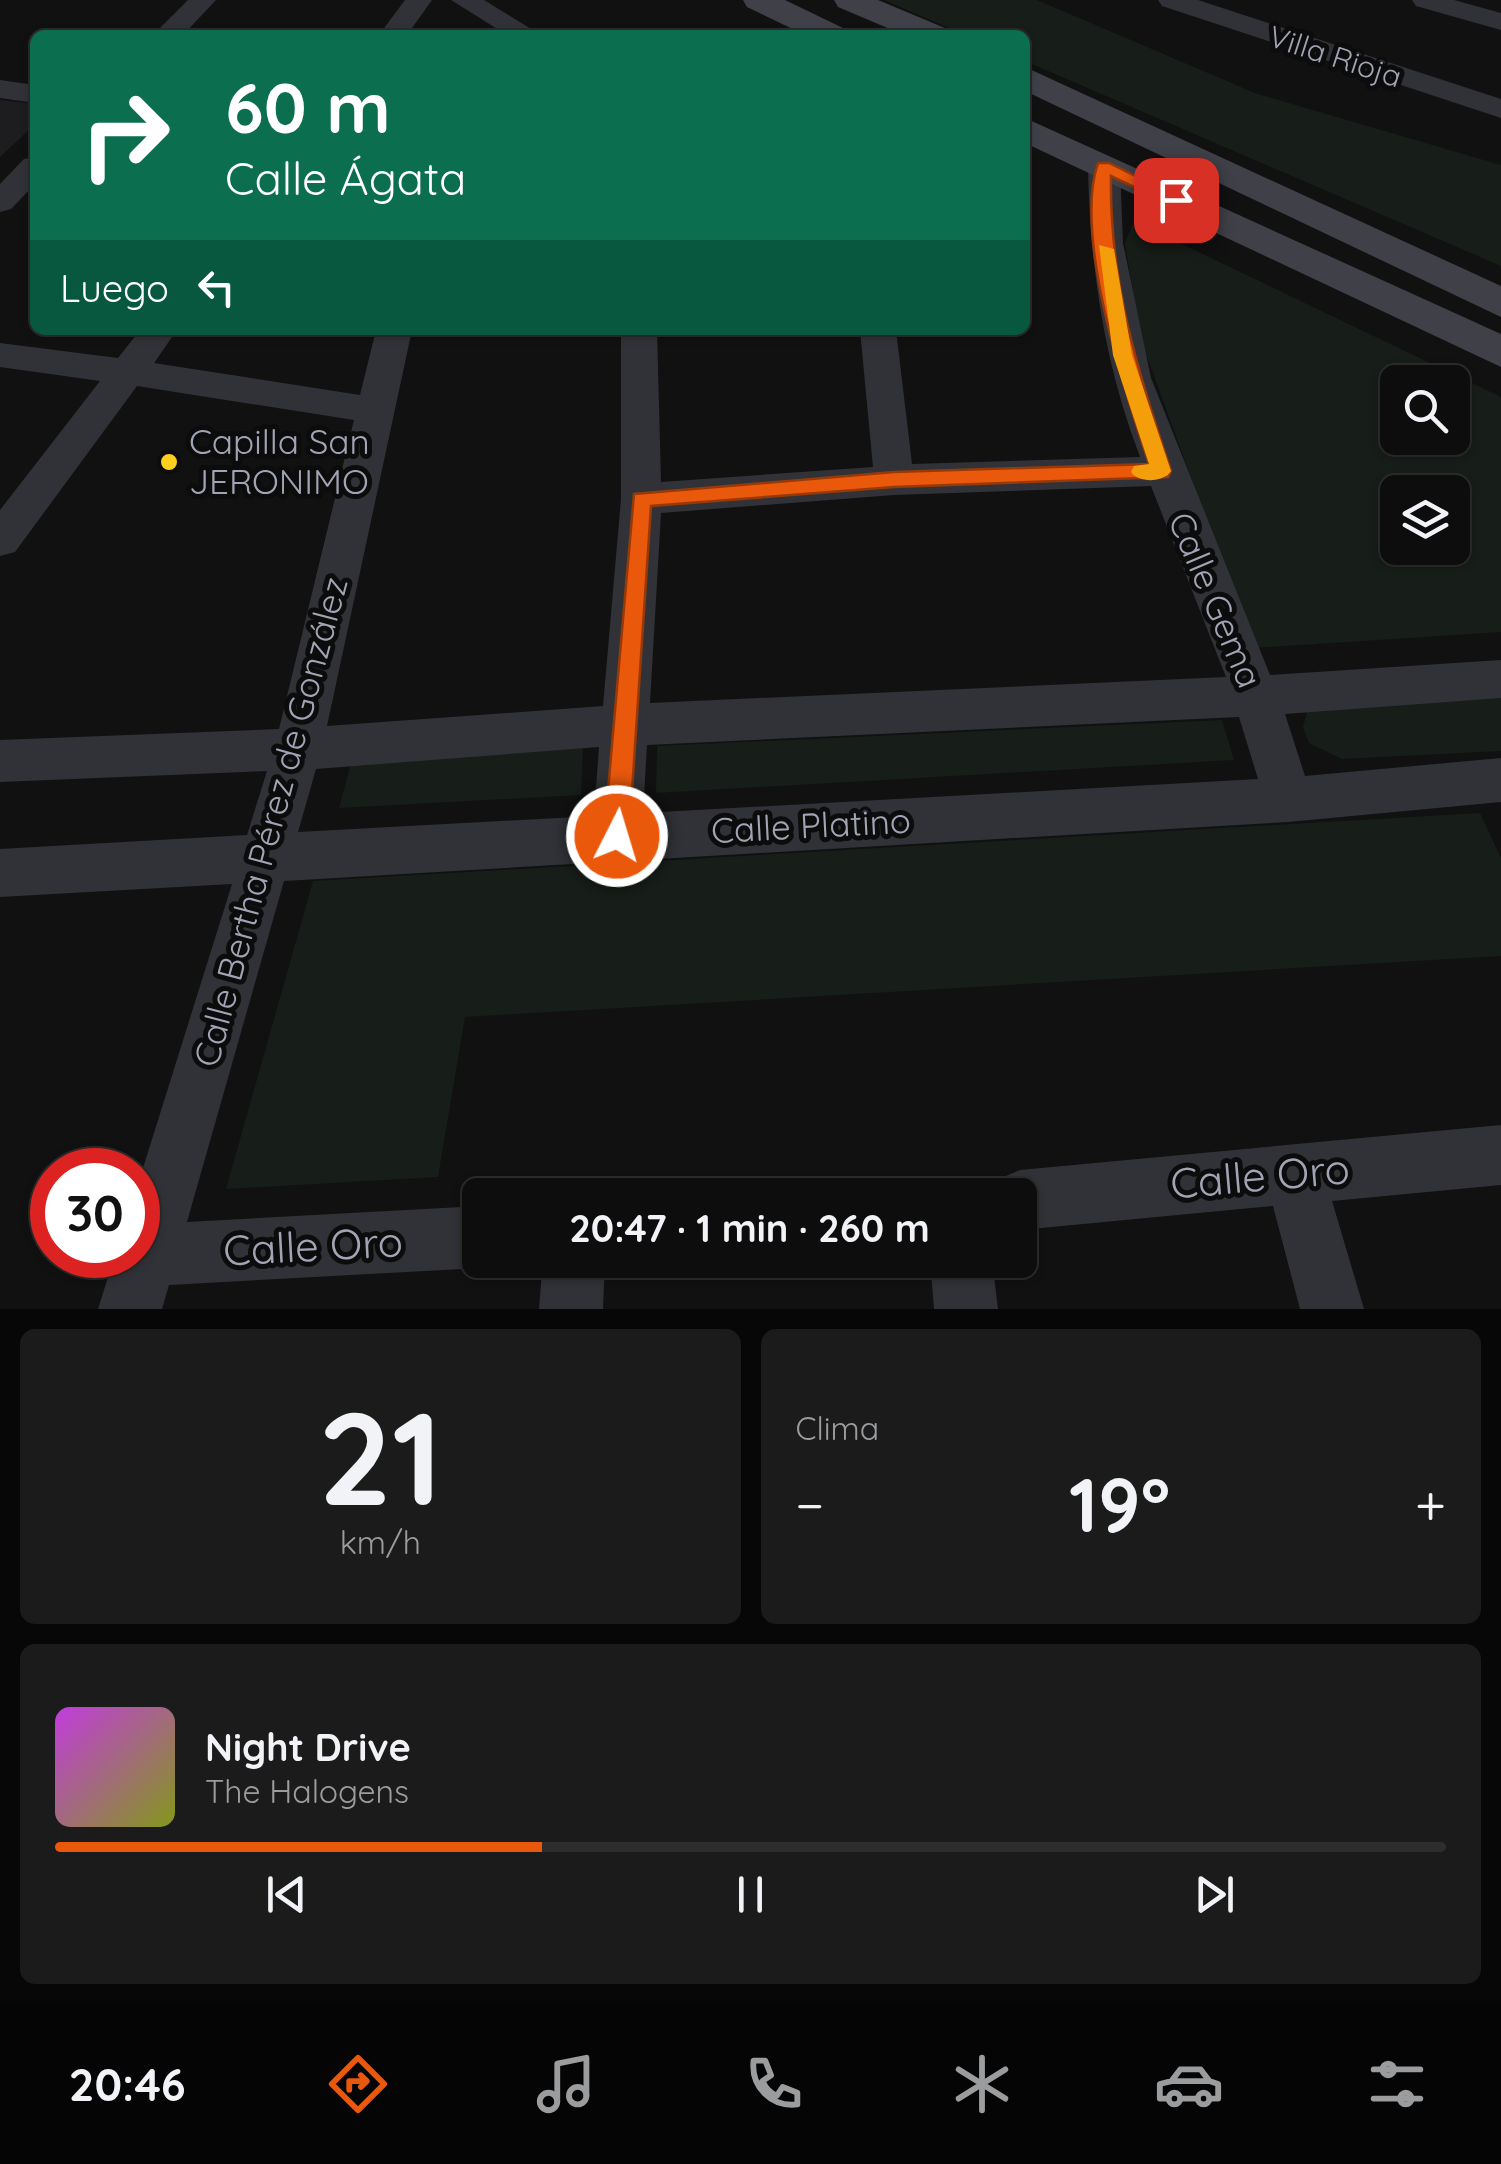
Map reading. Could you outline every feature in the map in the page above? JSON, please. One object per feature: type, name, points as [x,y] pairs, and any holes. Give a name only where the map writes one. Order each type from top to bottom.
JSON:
[{"type":"main road","points":[[758,0],[821,30]]},
{"type":"main road","points":[[850,0],[921,30]]},
{"type":"main road","points":[[1030,80],[1501,303]]},
{"type":"main road","points":[[1030,131],[1501,352]]},
{"type":"street","points":[[172,30],[203,0]]},
{"type":"street","points":[[397,30],[419,0]]},
{"type":"street","points":[[456,30],[462,0],[518,30]]},
{"type":"street","name":"Villa Rioja","points":[[1171,0],[1501,108]]},
{"type":"street","points":[[1424,0],[1501,22]]},
{"type":"street","points":[[0,89],[30,93]]},
{"type":"street","name":"Calle Gema","points":[[1104,167],[1102,224],[1122,355],[1161,471],[1256,696],[1288,800]]},
{"type":"street","points":[[0,202],[30,171]]},
{"type":"street","points":[[0,540],[155,335]]},
{"type":"street","name":"Calle Bertha Pérez de González","points":[[138,1282],[298,749],[393,335]]},
{"type":"street","points":[[617,836],[642,499],[639,335]]},
{"type":"street","points":[[879,335],[894,480]]},
{"type":"street","points":[[0,355],[377,411]]},
{"type":"street","points":[[642,499],[894,480],[1161,471]]},
{"type":"street","points":[[0,760],[298,749],[626,725],[1256,696],[1501,680]]},
{"type":"street","name":"Calle Platino","points":[[0,873],[267,861],[617,836],[1498,787]]},
{"type":"street","name":"Calle Oro","points":[[1037,1198],[1501,1155]]},
{"type":"street","points":[[1294,1172],[1332,1309]]},
{"type":"street","name":"Calle Oro","points":[[138,1282],[462,1240]]},
{"type":"street","points":[[571,1309],[573,1278]]},
{"type":"street","points":[[963,1278],[966,1309]]},
{"type":"shaded area","points":[[884,0],[1037,0],[1255,93],[1501,165],[1501,266],[1030,63],[1030,30],[953,30]]},
{"type":"shaded area","points":[[0,100],[30,103],[30,129],[0,157]]},
{"type":"shaded area","points":[[1134,221],[1434,365],[1380,365],[1380,455],[1470,455],[1470,382],[1501,397],[1501,632],[1253,648],[1141,340],[1125,243]]},
{"type":"shaded area","points":[[1501,697],[1501,751],[1342,759],[1309,743],[1303,727],[1308,709]]},
{"type":"shaded area","points":[[1222,720],[1234,760],[656,793],[657,746]]},
{"type":"shaded area","points":[[583,747],[581,795],[339,808],[352,759]]},
{"type":"shaded area","points":[[1480,813],[1501,858],[1501,956],[465,1017],[438,1177],[226,1189],[313,881]]},
{"type":"slow traffic","points":[[1105,249],[1122,355],[1161,471],[1141,472]]},
{"type":"place","name":"Capilla San JERONIMO","points":[[169,462]]},
{"type":"route","points":[[617,836],[642,499],[894,480],[1161,471],[1122,355],[1102,224],[1104,167],[1176,200]]}]
